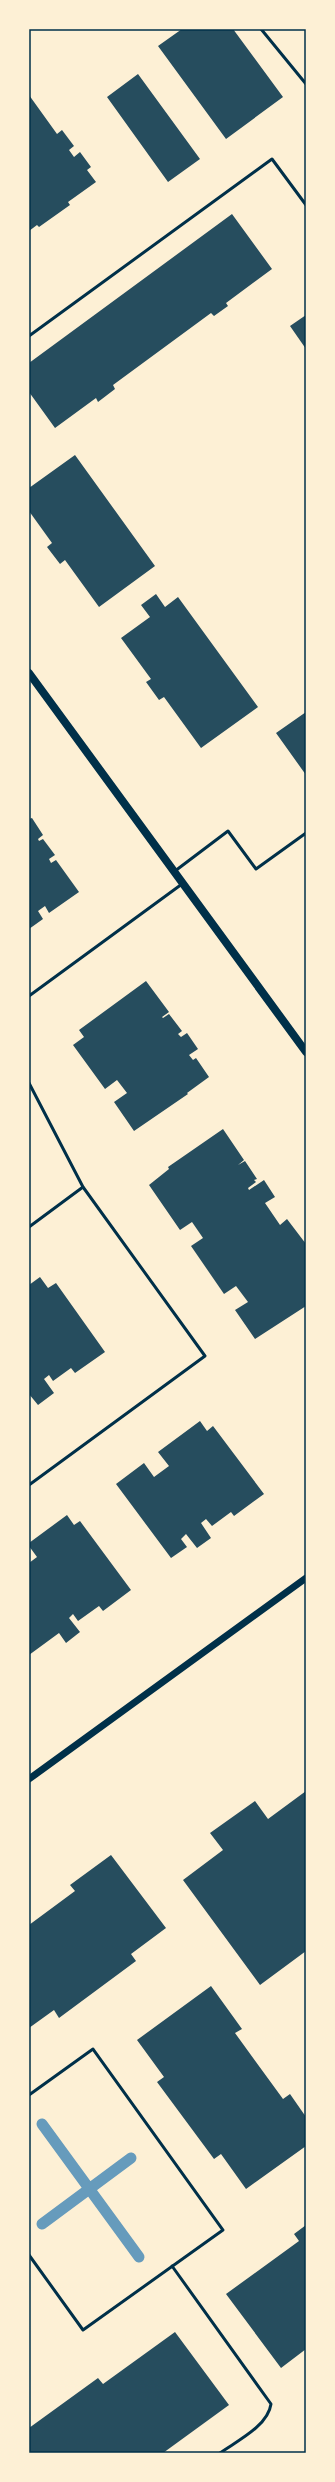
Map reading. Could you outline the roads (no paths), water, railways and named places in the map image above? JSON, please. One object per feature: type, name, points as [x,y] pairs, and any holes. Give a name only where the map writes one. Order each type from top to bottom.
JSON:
[{"type":"main road","points":[[29,673],[306,1052]]},
{"type":"street","points":[[29,1779],[306,1578]]},
{"type":"lane","points":[[261,29],[306,84]]},
{"type":"lane","points":[[29,336],[272,159],[306,205]]},
{"type":"lane","points":[[173,872],[228,832],[256,869],[306,833]]},
{"type":"lane","points":[[29,996],[182,884]]},
{"type":"lane","points":[[29,1083],[65,1156],[83,1187],[206,1356],[29,1485]]},
{"type":"lane","points":[[29,1226],[83,1187]]},
{"type":"lane","points":[[29,2095],[93,2050],[223,2230],[83,2330],[29,2255]]},
{"type":"lane","points":[[172,2266],[271,2404],[270,2413],[262,2422],[220,2453]]},
{"type":"waterway","points":[[42,2124],[139,2257]]},
{"type":"waterway","points":[[42,2224],[131,2158]]}]
